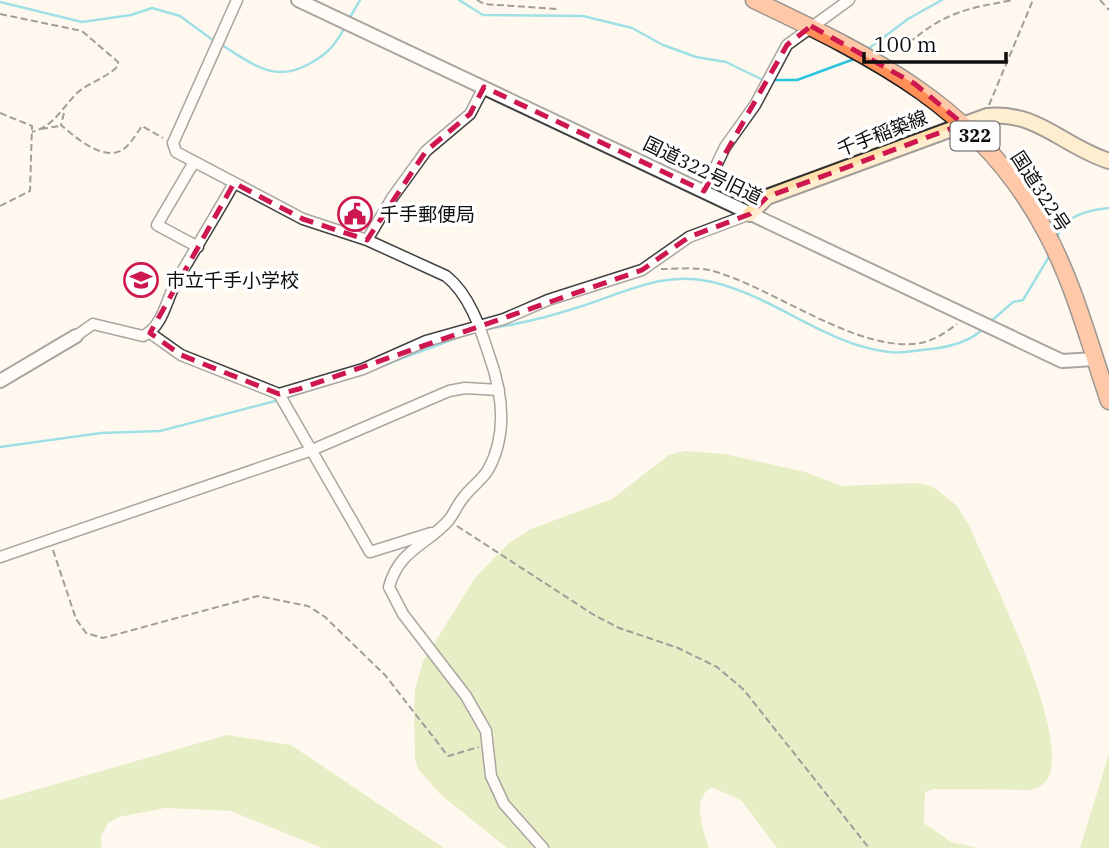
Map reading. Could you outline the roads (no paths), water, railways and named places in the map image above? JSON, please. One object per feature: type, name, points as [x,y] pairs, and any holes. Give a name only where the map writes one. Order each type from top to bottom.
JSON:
[{"type":"highway","name":"国道322号","points":[[754,0],[811,26],[915,84],[963,124],[1008,172],[1049,236],[1061,263],[1109,401]]},
{"type":"main road","name":"千手稲築線","points":[[750,214],[767,197],[988,116],[1011,114],[1024,118],[1085,153],[1109,161]]},
{"type":"street","points":[[237,0],[173,143],[176,152],[303,219],[367,240],[446,276],[457,285],[478,325],[499,390],[503,414],[488,470],[463,498],[449,521],[402,559],[393,571],[389,587],[403,614],[466,696],[486,731],[491,776],[504,804],[543,848]]},
{"type":"street","name":"国道322号旧道","points":[[298,0],[1062,361],[1094,359]]},
{"type":"street","points":[[704,191],[725,147],[755,105],[787,45],[849,0]]},
{"type":"street","points":[[367,240],[392,198],[426,151],[470,114],[484,87]]},
{"type":"street","points":[[194,162],[157,225],[198,247]]},
{"type":"street","points":[[0,381],[93,324],[143,336],[150,333],[233,183]]},
{"type":"street","points":[[279,394],[363,369],[426,341],[504,319],[548,300],[642,270],[689,237],[750,214]]},
{"type":"street","points":[[150,333],[181,355],[279,394],[370,552],[432,533]]},
{"type":"street","points":[[0,557],[312,450],[449,391],[465,388],[499,390]]},
{"type":"waterway","points":[[349,19],[360,0]]},
{"type":"waterway","points":[[459,0],[483,15],[583,16],[632,28],[663,45],[696,57],[726,62],[763,80]]},
{"type":"waterway","points":[[868,49],[908,19],[942,0]]},
{"type":"waterway","points":[[0,2],[82,22],[131,15],[152,8],[180,16],[214,41]]},
{"type":"waterway","points":[[220,44],[263,69],[284,72],[296,70],[321,56],[335,43],[346,25]]},
{"type":"waterway","points":[[774,80],[797,80],[857,58]]},
{"type":"waterway","points":[[1057,239],[1064,225],[1070,220],[1093,210],[1109,208]]},
{"type":"waterway","points":[[989,323],[1013,302],[1023,300],[1050,255]]},
{"type":"waterway","points":[[487,329],[545,317],[644,285],[677,279],[712,282],[735,289],[843,340],[889,352],[910,352],[952,345],[966,340],[984,328]]},
{"type":"waterway","points":[[371,370],[467,334]]},
{"type":"waterway","points":[[285,398],[335,382]]},
{"type":"waterway","points":[[0,447],[101,433],[160,431],[279,400]]},
{"type":"place","name":"千手郵便局","points":[[355,214]]},
{"type":"place","name":"市立千手小学校","points":[[141,280]]}]
